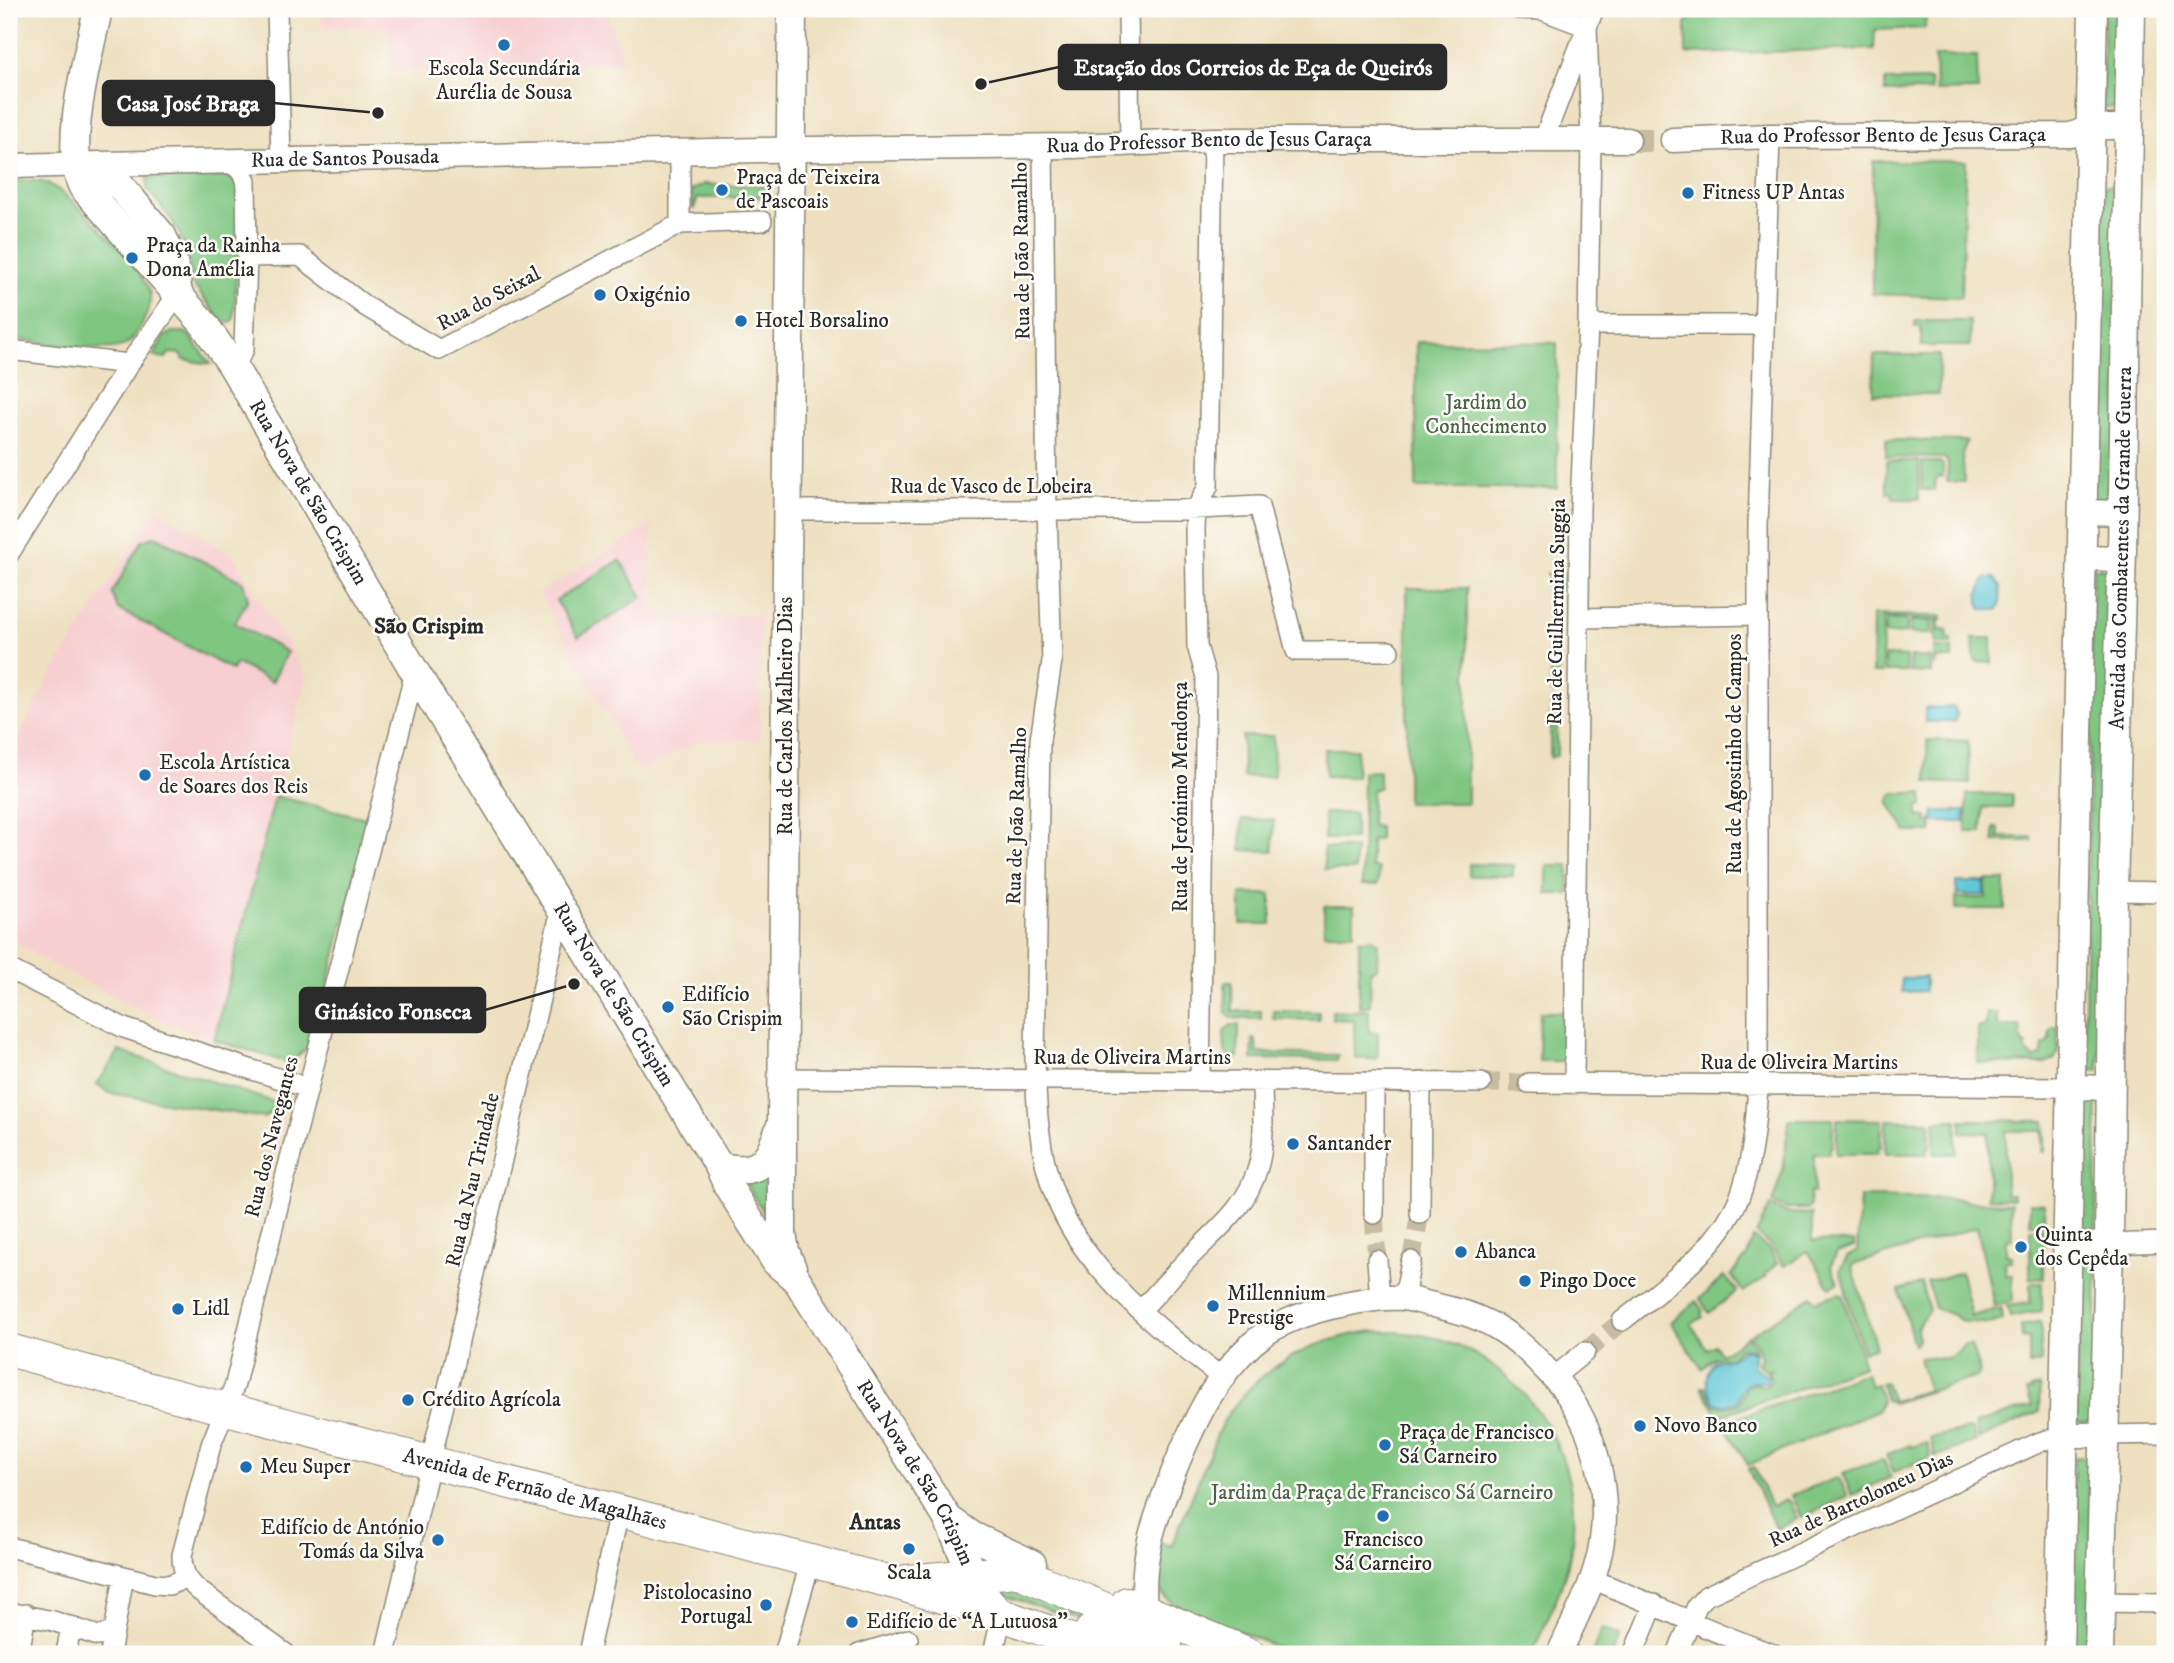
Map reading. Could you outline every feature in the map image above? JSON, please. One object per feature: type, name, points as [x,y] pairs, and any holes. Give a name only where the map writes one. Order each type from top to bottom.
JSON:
[{"type":"main road","points":[[98,9],[76,123],[76,165],[116,183],[162,236],[173,261],[178,294],[204,324],[232,365]]},
{"type":"main road","name":"Rua de Carlos Malheiro Dias","points":[[792,9],[782,1234],[785,1251],[797,1280]]},
{"type":"main road","name":"Avenida dos Combatentes da Grande Guerra","points":[[2059,1654],[2093,9]]},
{"type":"main road","name":"Avenida dos Combatentes da Grande Guerra","points":[[2099,1654],[2132,9]]},
{"type":"main road","name":"Rua Nova de São Crispim","points":[[232,365],[415,672],[719,1166],[728,1186],[776,1262],[797,1280],[948,1519],[978,1586],[1002,1615]]},
{"type":"main road","points":[[719,1166],[747,1170],[757,1166],[773,1149],[782,1124]]},
{"type":"main road","name":"Avenida de Fernão de Magalhães","points":[[9,1350],[223,1409],[895,1583],[1002,1615],[1111,1654]]},
{"type":"main road","points":[[948,1519],[972,1536],[1032,1564],[1249,1654]]},
{"type":"main road","points":[[895,1583],[1017,1571],[1126,1618],[1145,1611]]},
{"type":"main road","points":[[1058,1636],[1075,1626],[1147,1648],[1162,1648],[1166,1644],[1164,1634],[1145,1611]]},
{"type":"street","points":[[276,9],[281,160]]},
{"type":"street","points":[[1128,9],[1130,144]]},
{"type":"street","points":[[1518,9],[1591,18],[1544,141]]},
{"type":"street","name":"Rua de Guilhermina Suggia","points":[[1574,1084],[1579,618],[1588,325],[1591,18]]},
{"type":"street","name":"Rua do Professor Bento de Jesus Caraça","points":[[1673,140],[1770,136],[2071,135],[2092,127],[2129,127]]},
{"type":"street","name":"Rua de Agostinho de Campos","points":[[1622,1321],[1670,1283],[1712,1240],[1730,1215],[1743,1187],[1755,1132],[1758,1085],[1757,615],[1770,136]]},
{"type":"street","name":"Rua do Professor Bento de Jesus Caraça","points":[[790,150],[1213,140],[1628,141]]},
{"type":"street","name":"Rua de Jerónimo Mendonça","points":[[1200,1081],[1206,677],[1197,646],[1196,509],[1208,487],[1213,140]]},
{"type":"street","name":"Rua de João Ramalho","points":[[1043,146],[1047,510],[1052,661],[1040,740],[1036,1104],[1047,1172],[1059,1207],[1073,1232],[1104,1273],[1141,1310],[1221,1377]]},
{"type":"street","points":[[762,221],[680,224],[680,153],[790,150]]},
{"type":"street","name":"Rua de Santos Pousada","points":[[9,166],[680,153]]},
{"type":"street","points":[[230,162],[240,170],[246,181],[247,257],[244,349],[232,365]]},
{"type":"street","name":"Rua do Seixal","points":[[247,257],[300,256],[365,306],[439,350],[680,224]]},
{"type":"street","points":[[9,554],[129,364],[178,294]]},
{"type":"street","points":[[1588,325],[1763,325]]},
{"type":"street","points":[[9,350],[129,364]]},
{"type":"street","name":"Rua de Vasco de Lobeira","points":[[787,510],[1196,509],[1259,506],[1296,651],[1389,651]]},
{"type":"street","points":[[2084,512],[2123,513]]},
{"type":"street","points":[[2083,558],[2122,559]]},
{"type":"street","points":[[1579,618],[1757,615]]},
{"type":"street","name":"Rua dos Navegantes","points":[[186,1578],[182,1555],[211,1445],[235,1384],[415,672]]},
{"type":"street","points":[[2113,891],[2165,892]]},
{"type":"street","name":"Rua da Nau Trindade","points":[[386,1654],[561,909]]},
{"type":"street","points":[[9,969],[124,1028],[308,1088]]},
{"type":"street","name":"Rua de Oliveira Martins","points":[[782,1078],[1481,1083]]},
{"type":"street","points":[[1141,1310],[1189,1258],[1228,1222],[1249,1193],[1259,1166],[1262,1143],[1262,1082]]},
{"type":"street","points":[[1374,1082],[1374,1214]]},
{"type":"street","points":[[1420,1214],[1421,1082]]},
{"type":"street","name":"Rua de Oliveira Martins","points":[[1529,1083],[2069,1087]]},
{"type":"street","points":[[2069,1087],[2111,1088]]},
{"type":"street","points":[[2067,1250],[2082,1245],[2165,1242]]},
{"type":"street","points":[[1377,1260],[1380,1298]]},
{"type":"street","points":[[1404,1298],[1411,1261]]},
{"type":"street","points":[[1145,1611],[1143,1571],[1156,1518],[1180,1457],[1210,1393],[1221,1377],[1253,1342],[1273,1329],[1329,1307],[1380,1298],[1404,1298],[1480,1319],[1525,1347],[1554,1377],[1586,1424],[1598,1468],[1604,1506],[1603,1539],[1592,1579],[1559,1654]]},
{"type":"street","points":[[1554,1377],[1585,1352]]},
{"type":"street","points":[[2064,1435],[2165,1434]]},
{"type":"street","name":"Rua de Bartolomeu Dias","points":[[1690,1623],[1697,1606],[1706,1596],[2027,1448],[2064,1435]]},
{"type":"street","points":[[588,1654],[619,1512]]},
{"type":"street","points":[[9,1547],[169,1585],[186,1578],[217,1606],[286,1654]]},
{"type":"street","points":[[784,1654],[810,1563]]},
{"type":"street","points":[[110,1654],[124,1576]]},
{"type":"street","points":[[1592,1579],[1654,1604],[1690,1623],[1773,1654]]},
{"type":"street","points":[[2101,1602],[2165,1603]]},
{"type":"street","points":[[1633,1654],[1654,1604]]},
{"type":"street","points":[[19,1654],[17,1613],[71,1626],[98,1636],[113,1632]]},
{"type":"street","points":[[993,1654],[1002,1615]]},
{"type":"street","points":[[1677,1654],[1690,1623]]},
{"type":"street","points":[[66,1654],[71,1626]]},
{"type":"street","points":[[859,1654],[908,1639]]},
{"type":"shaded area","name":"Escola Secundária Aurélia de Sousa","points":[[322,9],[618,9],[608,16],[624,63],[390,71],[390,28],[322,27]]},
{"type":"shaded area","name":"Escola Artística de Soares dos Reis","points":[[156,509],[234,556],[307,676],[214,1040],[147,1014],[46,961],[9,938],[9,754],[53,671]]},
{"type":"shaded area","points":[[652,524],[651,615],[760,614],[760,740],[700,741],[638,772],[539,593]]},
{"type":"green space","points":[[1701,9],[1926,9],[1925,28],[1875,30],[1874,49],[1686,54],[1686,23]]},
{"type":"green space","points":[[2104,9],[2124,9],[2123,108],[2102,108]]},
{"type":"green space","points":[[1935,56],[1977,56],[1978,90],[1936,91]]},
{"type":"green space","points":[[1930,80],[1931,91],[1885,92],[1885,81]]},
{"type":"green space","points":[[1873,161],[1966,161],[1961,297],[1872,294]]},
{"type":"green space","points":[[230,177],[238,186],[239,224],[234,319],[223,323],[192,283],[188,257],[179,233],[147,189],[147,178]]},
{"type":"green space","points":[[9,181],[37,181],[57,189],[105,232],[135,268],[145,283],[150,300],[139,329],[125,345],[103,349],[86,348],[9,338]]},
{"type":"green space","points":[[704,184],[766,186],[766,197],[698,198],[693,210],[691,190]]},
{"type":"green space","points":[[2100,186],[2122,186],[2115,500],[2092,499]]},
{"type":"green space","points":[[1915,321],[1970,321],[1970,346],[1921,346],[1921,327],[1915,327]]},
{"type":"green space","points":[[172,332],[185,332],[189,335],[211,364],[184,360],[181,354],[169,353],[166,358],[153,356],[164,336]]},
{"type":"green space","name":"Jardim do Conhecimento","points":[[1416,342],[1557,343],[1557,488],[1416,488]]},
{"type":"green space","points":[[1874,355],[1939,355],[1939,394],[1873,394]]},
{"type":"green space","points":[[1886,440],[1967,441],[1963,457],[1964,482],[1947,482],[1948,463],[1945,458],[1886,457]]},
{"type":"green space","points":[[1886,461],[1919,461],[1919,499],[1893,499],[1892,492],[1887,493]]},
{"type":"green space","points":[[1922,462],[1940,462],[1943,465],[1943,477],[1939,476],[1935,480],[1934,490],[1922,490]]},
{"type":"green space","points":[[155,536],[243,582],[248,599],[235,623],[287,652],[272,682],[236,663],[232,670],[118,609],[112,593],[142,541]]},
{"type":"green space","points":[[620,560],[643,597],[578,637],[556,600]]},
{"type":"green space","points":[[2093,568],[2113,569],[2099,1071],[2086,1070],[2084,1066]]},
{"type":"green space","points":[[1547,573],[1571,573],[1571,583],[1568,588],[1549,588]]},
{"type":"green space","points":[[1407,588],[1467,588],[1467,803],[1407,803]]},
{"type":"green space","points":[[1873,615],[1942,616],[1942,620],[1883,618],[1882,673],[1872,673]]},
{"type":"green space","points":[[1886,620],[1907,620],[1907,633],[1885,634]]},
{"type":"green space","points":[[1911,621],[1932,621],[1932,634],[1910,634]]},
{"type":"green space","points":[[1935,621],[1939,621],[1939,630],[1947,630],[1952,644],[1935,644]]},
{"type":"green space","points":[[1973,638],[1992,638],[1992,663],[1976,662]]},
{"type":"green space","points":[[1550,646],[1558,646],[1558,693],[1551,693]]},
{"type":"green space","points":[[1934,648],[1952,648],[1952,659],[1936,659],[1934,666]]},
{"type":"green space","points":[[1885,656],[1906,657],[1906,672],[1885,672]]},
{"type":"green space","points":[[1910,657],[1931,658],[1931,673],[1909,672]]},
{"type":"green space","points":[[1551,700],[1557,700],[1557,756],[1550,757]]},
{"type":"green space","points":[[1242,736],[1273,736],[1274,776],[1243,777]]},
{"type":"green space","points":[[1927,740],[1968,741],[1970,784],[1927,782]]},
{"type":"green space","points":[[1325,749],[1357,749],[1356,777],[1325,776]]},
{"type":"green space","points":[[1379,771],[1379,787],[1372,790],[1371,825],[1379,827],[1379,839],[1371,841],[1371,867],[1379,869],[1378,885],[1362,885],[1363,772]]},
{"type":"green space","points":[[1894,793],[1923,793],[1923,806],[1918,806],[1918,816],[1927,817],[1927,822],[1932,821],[1932,832],[1907,832],[1888,802]]},
{"type":"green space","points":[[1967,794],[2012,794],[2012,808],[1983,808],[1982,832],[1966,832]]},
{"type":"green space","points":[[275,796],[370,819],[313,1043],[294,1059],[286,1062],[214,1040]]},
{"type":"green space","points":[[1324,813],[1355,813],[1355,839],[1324,839]]},
{"type":"green space","points":[[1242,819],[1274,820],[1273,851],[1241,850]]},
{"type":"green space","points":[[1994,828],[1999,828],[1999,837],[2032,837],[2032,841],[1994,841]]},
{"type":"green space","points":[[1324,848],[1355,848],[1355,870],[1324,870]]},
{"type":"green space","points":[[1469,864],[1513,865],[1513,876],[1469,876]]},
{"type":"green space","points":[[1547,865],[1569,865],[1569,894],[1547,894]]},
{"type":"green space","points":[[1986,880],[2005,880],[2005,909],[1956,909],[1956,898],[1986,898]]},
{"type":"green space","points":[[1241,894],[1271,894],[1271,924],[1241,924]]},
{"type":"green space","points":[[1324,906],[1354,906],[1354,933],[1324,933]]},
{"type":"green space","points":[[1372,938],[1378,943],[1377,968],[1371,970],[1370,1006],[1359,1006],[1359,940]]},
{"type":"green space","points":[[1225,982],[1232,982],[1233,1011],[1261,1011],[1261,1019],[1231,1018],[1226,1012]]},
{"type":"green space","points":[[1369,1010],[1369,1032],[1378,1033],[1378,1055],[1375,1059],[1355,1059],[1354,1020],[1332,1019],[1332,1011]]},
{"type":"green space","points":[[1273,1011],[1319,1012],[1319,1020],[1273,1019]]},
{"type":"green space","points":[[1540,1012],[1569,1012],[1567,1061],[1539,1061]]},
{"type":"green space","points":[[1986,1013],[1997,1013],[1997,1026],[2020,1026],[2019,1038],[2027,1045],[2025,1049],[2034,1059],[2042,1055],[2043,1044],[2047,1044],[2051,1037],[2051,1028],[2058,1027],[2058,1052],[2055,1059],[2045,1064],[1978,1063],[1978,1027],[1986,1026]]},
{"type":"green space","points":[[1231,1025],[1239,1025],[1238,1058],[1229,1057],[1225,1051],[1224,1031]]},
{"type":"green space","points":[[1253,1039],[1256,1039],[1257,1053],[1338,1055],[1337,1060],[1252,1059]]},
{"type":"green space","points":[[119,1051],[280,1104],[264,1118],[109,1093],[97,1084]]},
{"type":"green space","points":[[2097,1097],[2096,1231],[2083,1231],[2079,1228],[2080,1098]]},
{"type":"green space","points":[[1789,1119],[1833,1119],[1832,1147],[1829,1154],[1814,1154],[1814,1193],[1810,1192],[1808,1209],[1787,1209],[1772,1203],[1783,1170]]},
{"type":"green space","points":[[1837,1119],[1882,1120],[1881,1148],[1878,1148],[1878,1154],[1836,1154]]},
{"type":"green space","points":[[1886,1120],[1930,1121],[1930,1149],[1927,1149],[1927,1154],[1885,1154]]},
{"type":"green space","points":[[1957,1120],[1956,1154],[1934,1154],[1935,1121]]},
{"type":"green space","points":[[1961,1120],[2045,1121],[2045,1152],[2042,1152],[2042,1131],[2006,1131],[2006,1194],[2013,1194],[2013,1199],[1988,1198],[1988,1133],[1961,1132]]},
{"type":"green space","points":[[765,1175],[766,1216],[744,1181]]},
{"type":"green space","points":[[1860,1197],[2011,1203],[2012,1239],[2006,1240],[2006,1254],[2012,1255],[2012,1261],[2005,1261],[2006,1275],[2012,1275],[2013,1301],[1994,1306],[1977,1227],[1852,1265],[1876,1347],[1863,1352],[1840,1270],[1847,1257],[1857,1251]]},
{"type":"green space","points":[[2030,1203],[2044,1204],[2044,1224],[2030,1224]]},
{"type":"green space","points":[[1770,1206],[1787,1213],[1812,1214],[1812,1241],[1854,1242],[1854,1247],[1837,1253],[1831,1265],[1838,1283],[1829,1286],[1808,1251],[1784,1266],[1770,1245],[1756,1234]]},
{"type":"green space","points":[[2030,1229],[2044,1229],[2043,1279],[2030,1278]]},
{"type":"green space","points":[[1753,1238],[1768,1248],[1777,1263],[1765,1274],[1766,1277],[1743,1292],[1731,1275],[1747,1256]]},
{"type":"green space","points":[[2089,1260],[2097,1263],[2094,1422],[2081,1423],[2076,1420],[2080,1262]]},
{"type":"green space","points":[[1961,1272],[1971,1316],[2001,1308],[2002,1320],[1990,1324],[1962,1321],[1935,1308],[1927,1282]]},
{"type":"green space","points":[[1724,1276],[1737,1290],[1709,1313],[1700,1299]]},
{"type":"green space","points":[[1921,1283],[1929,1310],[1917,1328],[1918,1341],[1914,1345],[1899,1290]]},
{"type":"green space","points":[[2030,1283],[2042,1283],[2042,1311],[2010,1317],[2007,1306],[2030,1303]]},
{"type":"green space","points":[[1839,1293],[1843,1295],[1864,1366],[1719,1416],[1701,1387],[1705,1387],[1715,1405],[1727,1407],[1739,1404],[1746,1386],[1754,1383],[1764,1386],[1771,1382],[1767,1371],[1773,1369],[1766,1370],[1758,1364],[1761,1357],[1750,1335],[1812,1296],[1816,1301]]},
{"type":"green space","points":[[1696,1301],[1703,1311],[1703,1317],[1691,1324],[1707,1349],[1714,1345],[1721,1354],[1748,1336],[1756,1354],[1750,1349],[1740,1348],[1730,1358],[1714,1358],[1702,1369],[1671,1322]]},
{"type":"green space","points":[[2041,1321],[2041,1362],[2029,1365],[2029,1339],[2022,1338],[2021,1326]]},
{"type":"green space","name":"Jardim da Praça de Francisco Sá Carneiro","points":[[1374,1331],[1408,1333],[1443,1340],[1474,1354],[1501,1372],[1525,1395],[1545,1422],[1560,1451],[1569,1483],[1573,1516],[1571,1550],[1560,1590],[1532,1654],[1293,1654],[1174,1604],[1159,1590],[1154,1569],[1162,1543],[1171,1546],[1218,1431],[1237,1403],[1269,1371],[1288,1359],[1329,1341]]},
{"type":"green space","points":[[1964,1345],[1971,1345],[1980,1373],[1977,1377],[1893,1403],[1886,1400],[1881,1383],[1885,1382],[1892,1401],[1928,1390],[1919,1358],[1947,1358]]},
{"type":"green space","points":[[1866,1373],[1870,1386],[1877,1384],[1882,1401],[1878,1410],[1748,1465],[1723,1423]]},
{"type":"green space","points":[[2040,1386],[2039,1412],[1979,1439],[1975,1424],[2032,1406],[2027,1391]]},
{"type":"green space","points":[[1969,1429],[1976,1441],[1935,1457],[1930,1438]]},
{"type":"green space","points":[[1927,1444],[1931,1457],[1894,1472],[1886,1455],[1910,1445],[1911,1447]]},
{"type":"green space","points":[[2074,1459],[2091,1459],[2089,1654],[2066,1654]]},
{"type":"green space","points":[[1881,1460],[1891,1477],[1852,1495],[1842,1473]]},
{"type":"green space","points":[[1754,1467],[1770,1504],[1772,1506],[1789,1501],[1797,1519],[1776,1529],[1748,1469]]},
{"type":"green space","points":[[1836,1478],[1840,1480],[1848,1496],[1801,1518],[1791,1495]]},
{"type":"green space","points":[[995,1580],[1153,1634],[1135,1639],[997,1593]]},
{"type":"green space","points":[[1603,1628],[1620,1636],[1613,1654],[1591,1654]]},
{"type":"water","points":[[1993,577],[2001,586],[2000,605],[1998,610],[1982,609],[1979,601],[1981,589],[1986,578]]},
{"type":"water","points":[[1954,707],[1957,715],[1954,722],[1925,722],[1925,708]]},
{"type":"water","points":[[1934,811],[1965,811],[1964,822],[1933,822]]},
{"type":"water","points":[[1956,882],[1984,882],[1984,895],[1957,895]]},
{"type":"water","points":[[1925,977],[1925,991],[1902,992],[1901,979]]},
{"type":"water","points":[[1744,1349],[1754,1355],[1754,1367],[1768,1376],[1768,1382],[1749,1382],[1741,1390],[1737,1402],[1725,1405],[1715,1403],[1707,1382],[1711,1366],[1715,1361],[1730,1360]]},
{"type":"tunnel","points":[[1628,140],[1673,140]]},
{"type":"tunnel","points":[[1481,1083],[1529,1083]]},
{"type":"tunnel","points":[[1374,1214],[1377,1260]]},
{"type":"tunnel","points":[[1411,1261],[1420,1214]]},
{"type":"tunnel","points":[[1585,1352],[1622,1321]]},
{"type":"place","name":"Escola Secundária Aurélia de Sousa","points":[[504,45]]},
{"type":"place","name":"Estação dos Correios de Eça de Queirós","points":[[981,84]]},
{"type":"place","name":"Casa José Braga","points":[[378,113]]},
{"type":"place","name":"Praça de Teixeira de Pascoais","points":[[722,190]]},
{"type":"place","name":"Fitness UP Antas","points":[[1688,193]]},
{"type":"place","name":"Praça da Rainha Dona Amélia","points":[[132,258]]},
{"type":"place","name":"Oxigénio","points":[[600,295]]},
{"type":"place","name":"Hotel Borsalino","points":[[741,321]]},
{"type":"place","name":"Escola Artística de Soares dos Reis","points":[[145,775]]},
{"type":"place","name":"Ginásico Fonseca","points":[[574,984]]},
{"type":"place","name":"Edifício São Crispim","points":[[668,1007]]},
{"type":"place","name":"Santander","points":[[1293,1144]]},
{"type":"place","name":"Quinta dos Cepêda","points":[[2021,1247]]},
{"type":"place","name":"Abanca","points":[[1461,1252]]},
{"type":"place","name":"Pingo Doce","points":[[1525,1281]]},
{"type":"place","name":"Millennium Prestige","points":[[1213,1306]]},
{"type":"place","name":"Lidl","points":[[178,1309]]},
{"type":"place","name":"Crédito Agrícola","points":[[408,1400]]},
{"type":"place","name":"Novo Banco","points":[[1640,1426]]},
{"type":"place","name":"Praça de Francisco Sá Carneiro","points":[[1385,1445]]},
{"type":"place","name":"Meu Super","points":[[246,1467]]},
{"type":"place","name":"Francisco Sá Carneiro","points":[[1383,1516]]},
{"type":"place","name":"Edifício de António Tomás da Silva","points":[[438,1540]]},
{"type":"place","name":"Scala","points":[[909,1549]]},
{"type":"place","name":"Pistolocasino Portugal","points":[[766,1605]]},
{"type":"place","name":"Edifício de “A Lutuosa”","points":[[852,1622]]},
{"type":"district","name":"São Crispim","points":[[429,626]]},
{"type":"district","name":"Antas","points":[[875,1522]]}]
